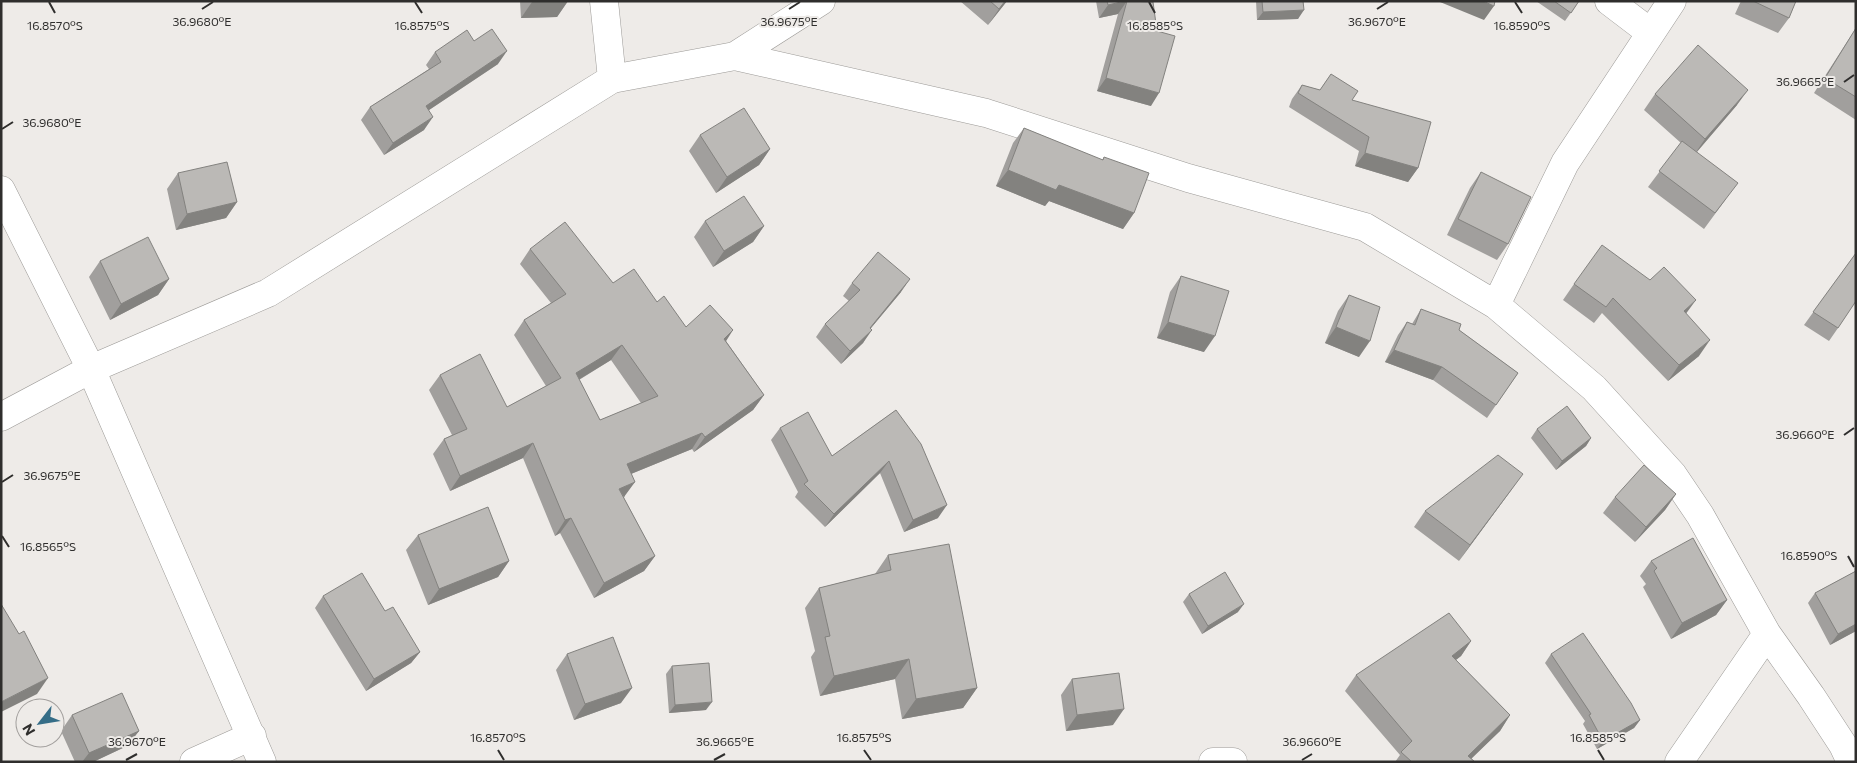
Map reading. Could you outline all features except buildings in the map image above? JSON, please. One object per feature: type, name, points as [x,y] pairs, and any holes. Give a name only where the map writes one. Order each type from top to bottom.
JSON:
[{"type":"street","points":[[604,1],[612,79]]},
{"type":"street","points":[[1,417],[90,369],[268,293],[612,79],[735,56],[821,1]]},
{"type":"street","points":[[1609,1],[1651,33]]},
{"type":"street","points":[[1496,305],[1565,163],[1672,1]]},
{"type":"street","points":[[735,56],[986,112],[1188,178],[1365,227],[1496,305],[1594,388],[1673,475],[1700,515],[1767,634],[1843,745],[1850,762]]},
{"type":"street","points":[[1,190],[90,369],[262,762]]},
{"type":"street","points":[[1679,762],[1767,634]]},
{"type":"street","points":[[194,762],[252,736]]},
{"type":"street","points":[[1213,762],[1233,762]]}]
